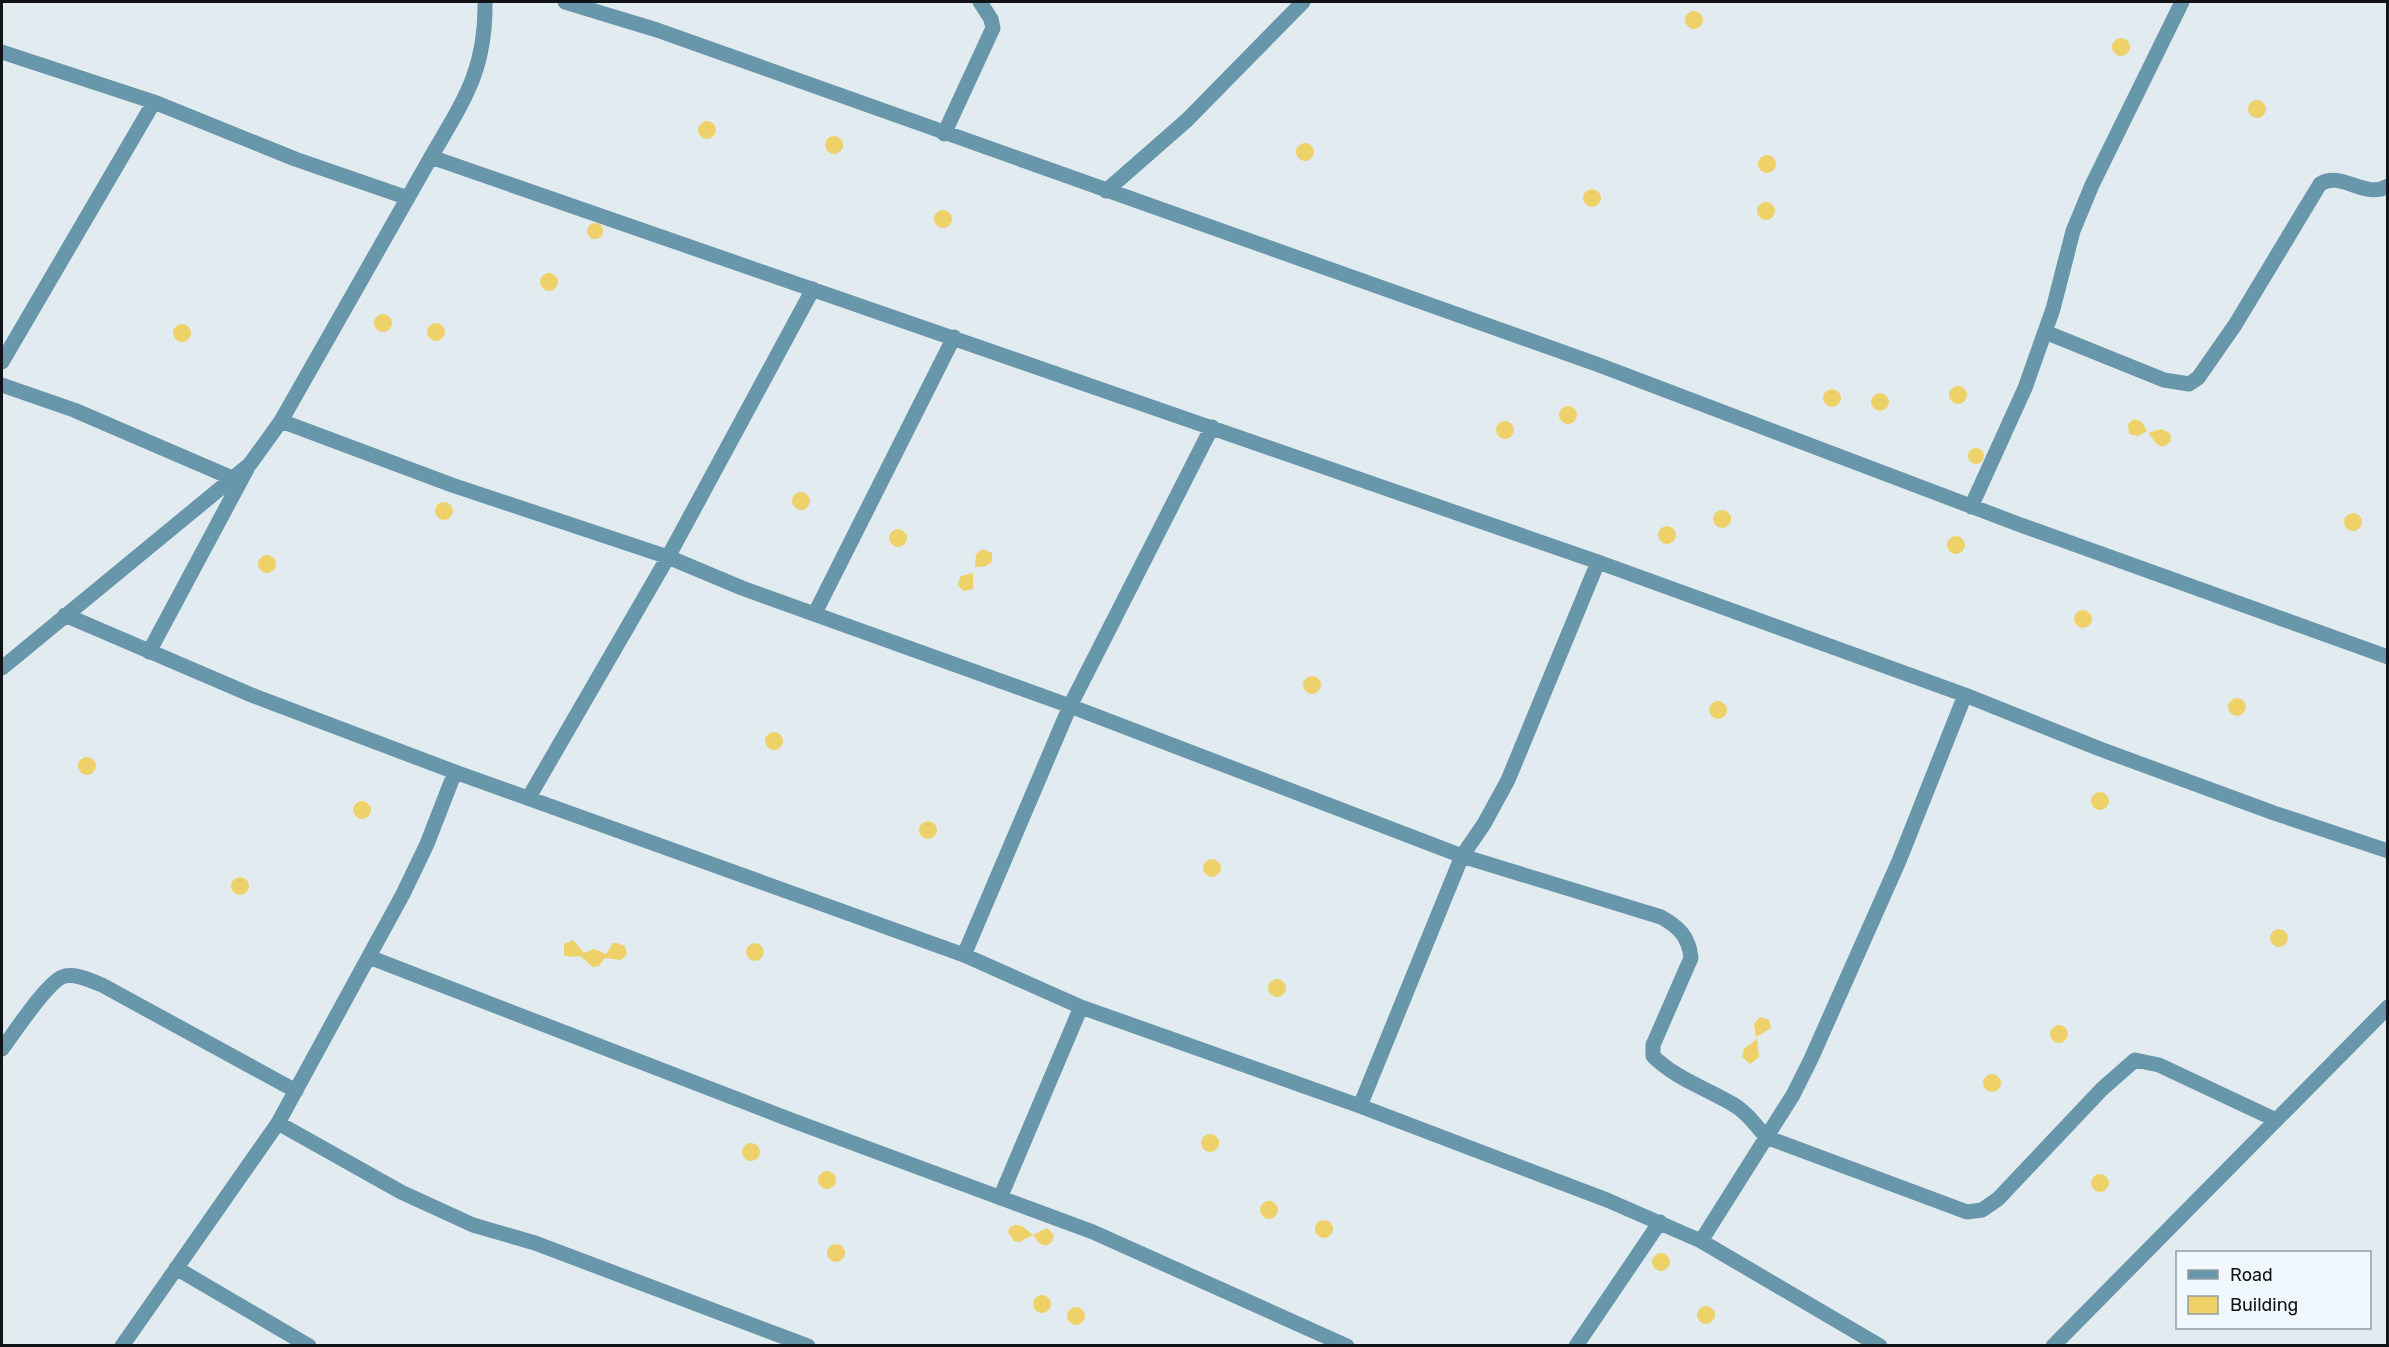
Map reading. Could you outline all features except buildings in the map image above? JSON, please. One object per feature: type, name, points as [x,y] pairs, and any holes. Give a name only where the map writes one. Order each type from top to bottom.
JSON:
[{"type":"street","points":[[149,652],[250,464],[281,422],[463,101],[478,67],[485,27],[485,2]]},
{"type":"street","points":[[565,2],[657,30],[1106,192],[1599,365],[1971,507],[2388,657]]},
{"type":"street","points":[[944,134],[993,28],[991,19],[980,2]]},
{"type":"street","points":[[1106,192],[1187,120],[1303,2]]},
{"type":"street","points":[[1971,507],[2025,388],[2045,332],[2073,231],[2092,185],[2182,2]]},
{"type":"street","points":[[2,52],[154,102],[295,159],[408,198]]},
{"type":"street","points":[[2,362],[154,102]]},
{"type":"street","points":[[431,157],[1598,562],[1965,695],[2111,753],[2388,851]]},
{"type":"street","points":[[2045,332],[2164,380],[2189,384],[2198,378],[2235,325],[2320,184],[2325,180],[2336,181],[2371,192],[2388,186]]},
{"type":"street","points":[[529,797],[668,557],[813,289]]},
{"type":"street","points":[[815,613],[954,337]]},
{"type":"street","points":[[2,385],[74,410],[232,478]]},
{"type":"street","points":[[281,422],[452,485],[668,557],[741,588],[1070,706],[1462,856],[1661,917],[1675,925],[1689,944],[1691,958],[1685,976],[1659,1028],[1653,1045],[1653,1056],[1696,1086],[1730,1102],[1748,1115],[1766,1137],[1967,1212],[1976,1212],[1998,1199],[2102,1089],[2135,1060],[2159,1065],[2276,1120]]},
{"type":"street","points":[[964,955],[1070,706],[1212,427]]},
{"type":"street","points":[[2,668],[250,464]]},
{"type":"street","points":[[1360,1106],[1462,856],[1484,824],[1508,780],[1598,562]]},
{"type":"street","points":[[65,615],[254,696],[455,772],[964,955],[1081,1007],[1360,1106],[1660,1222],[1701,1241],[1880,1346]]},
{"type":"street","points":[[1701,1241],[1766,1137],[1811,1059],[1899,861],[1965,695]]},
{"type":"street","points":[[122,1346],[278,1123],[369,957],[427,844],[455,772]]},
{"type":"street","points":[[369,957],[1093,1232],[1347,1346]]},
{"type":"street","points":[[2,1049],[49,987],[63,976],[78,976],[102,985],[296,1090]]},
{"type":"street","points":[[1000,1198],[1081,1007]]},
{"type":"street","points":[[2053,1346],[2388,1007]]},
{"type":"street","points":[[278,1123],[401,1192],[473,1225],[546,1247],[808,1346]]},
{"type":"street","points":[[1576,1346],[1660,1222]]},
{"type":"street","points":[[176,1268],[309,1346]]}]
